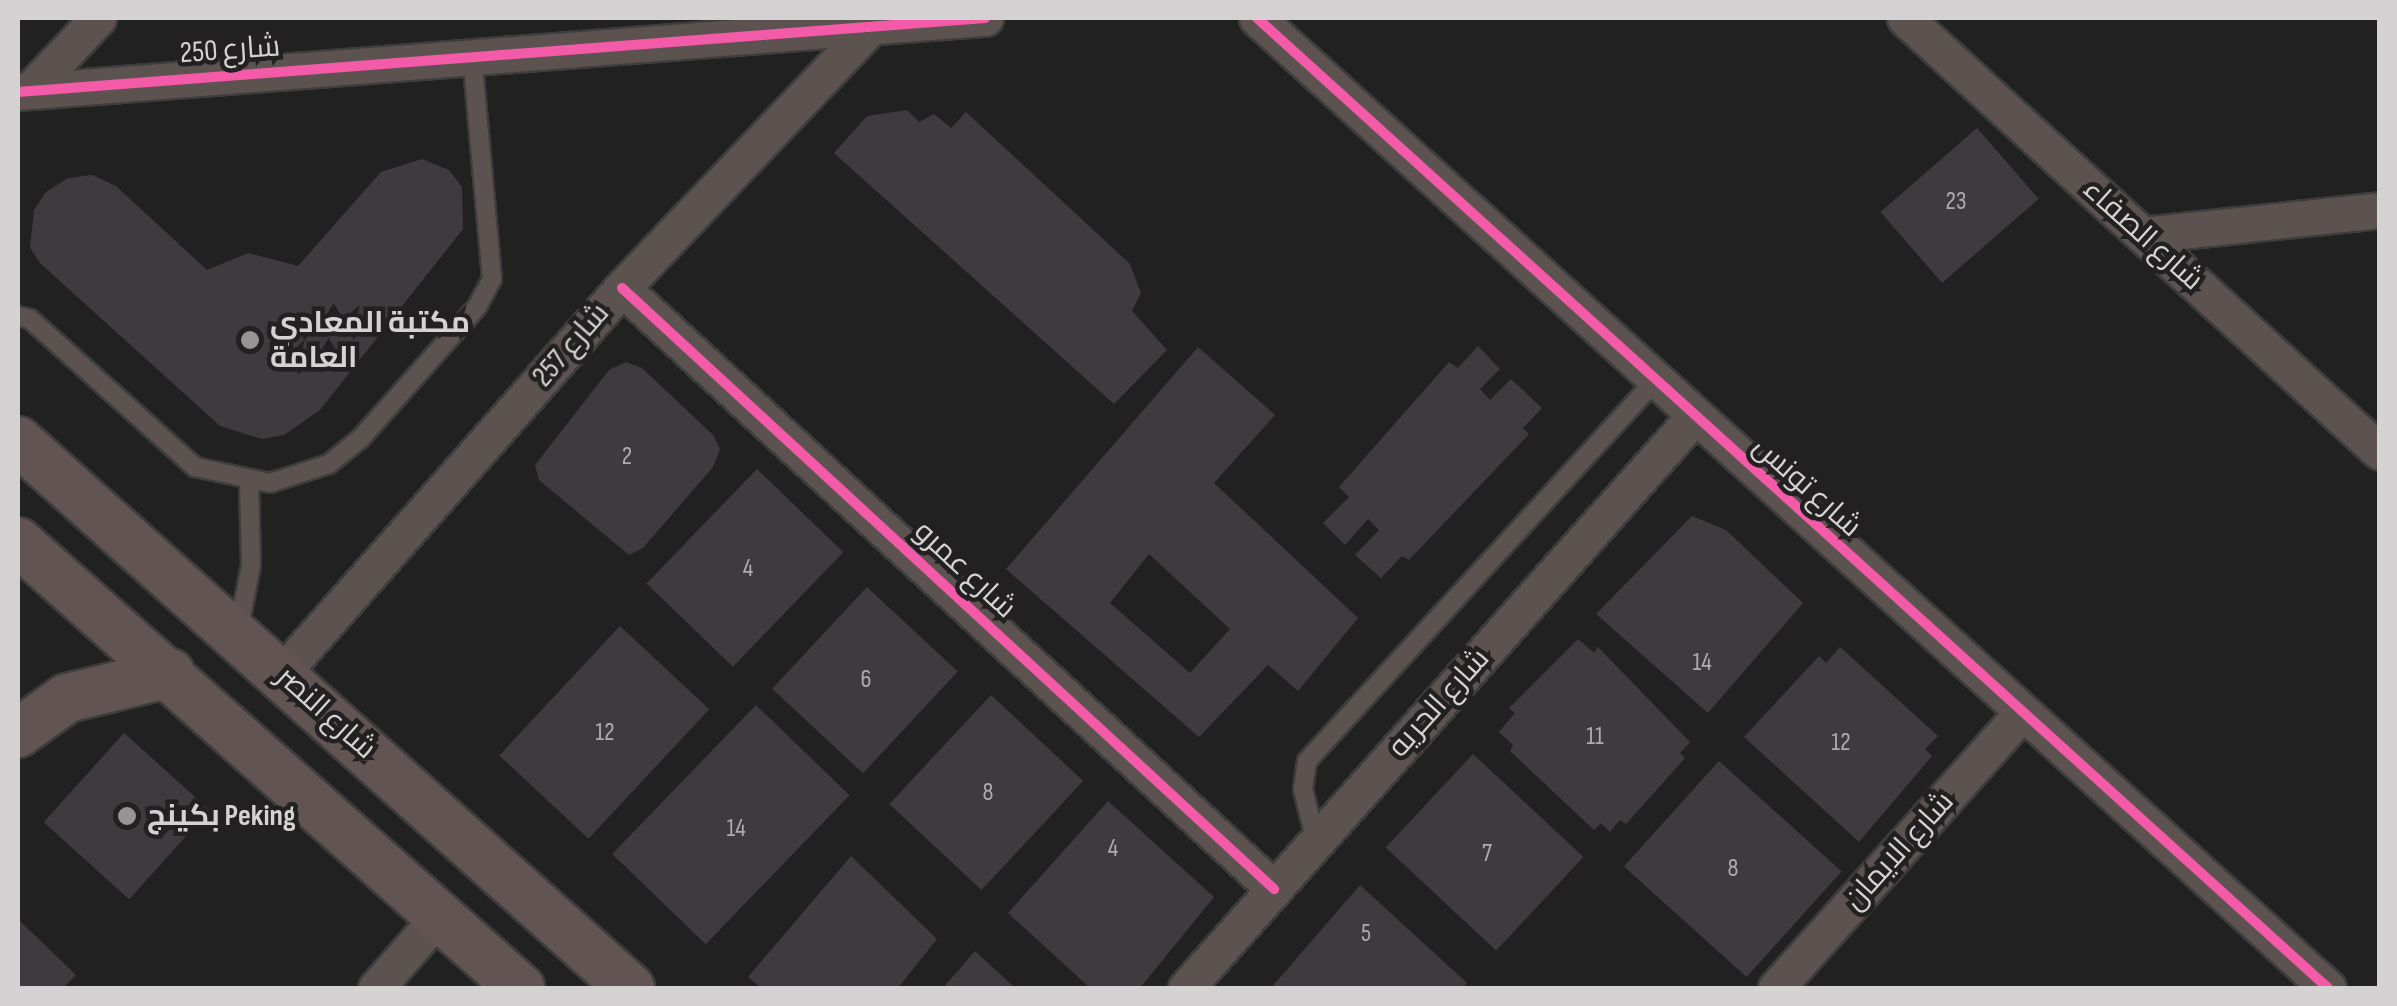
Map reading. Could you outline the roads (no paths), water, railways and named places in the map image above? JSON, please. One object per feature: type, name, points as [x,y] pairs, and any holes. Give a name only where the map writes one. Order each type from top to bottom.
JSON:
[{"type":"street","points":[[24,91],[98,18]]},
{"type":"street","name":"شارع 250","points":[[24,91],[986,18]]},
{"type":"street","name":"شارع تونس","points":[[1257,18],[1693,418],[2328,988]]},
{"type":"street","name":"شارع الصفاء","points":[[1906,18],[2380,452]]},
{"type":"street","name":"شارع 257","points":[[282,672],[622,288],[870,28]]},
{"type":"street","points":[[2143,234],[2380,210]]},
{"type":"street","name":"شارع عمرو","points":[[622,288],[1274,890]]},
{"type":"street","name":"شارع الحريه","points":[[1186,988],[1693,418]]},
{"type":"street","name":"شارع النصر","points":[[18,441],[282,672],[630,988]]},
{"type":"street","points":[[18,542],[520,988]]},
{"type":"street","points":[[18,733],[67,698],[170,674]]},
{"type":"street","name":"شارع الايمان","points":[[1776,988],[2022,713]]},
{"type":"street","points":[[376,988],[439,916]]},
{"type":"lane","points":[[18,316],[30,320],[195,467],[249,483],[310,474],[346,452],[487,292],[494,265],[472,57]]},
{"type":"lane","points":[[1316,842],[1303,789],[1307,761],[1654,382]]},
{"type":"lane","points":[[238,633],[250,565],[249,483]]},
{"type":"place","name":"مكتبة المعادي العامة","points":[[250,340]]},
{"type":"place","name":"بكينج Peking","points":[[127,816]]}]
